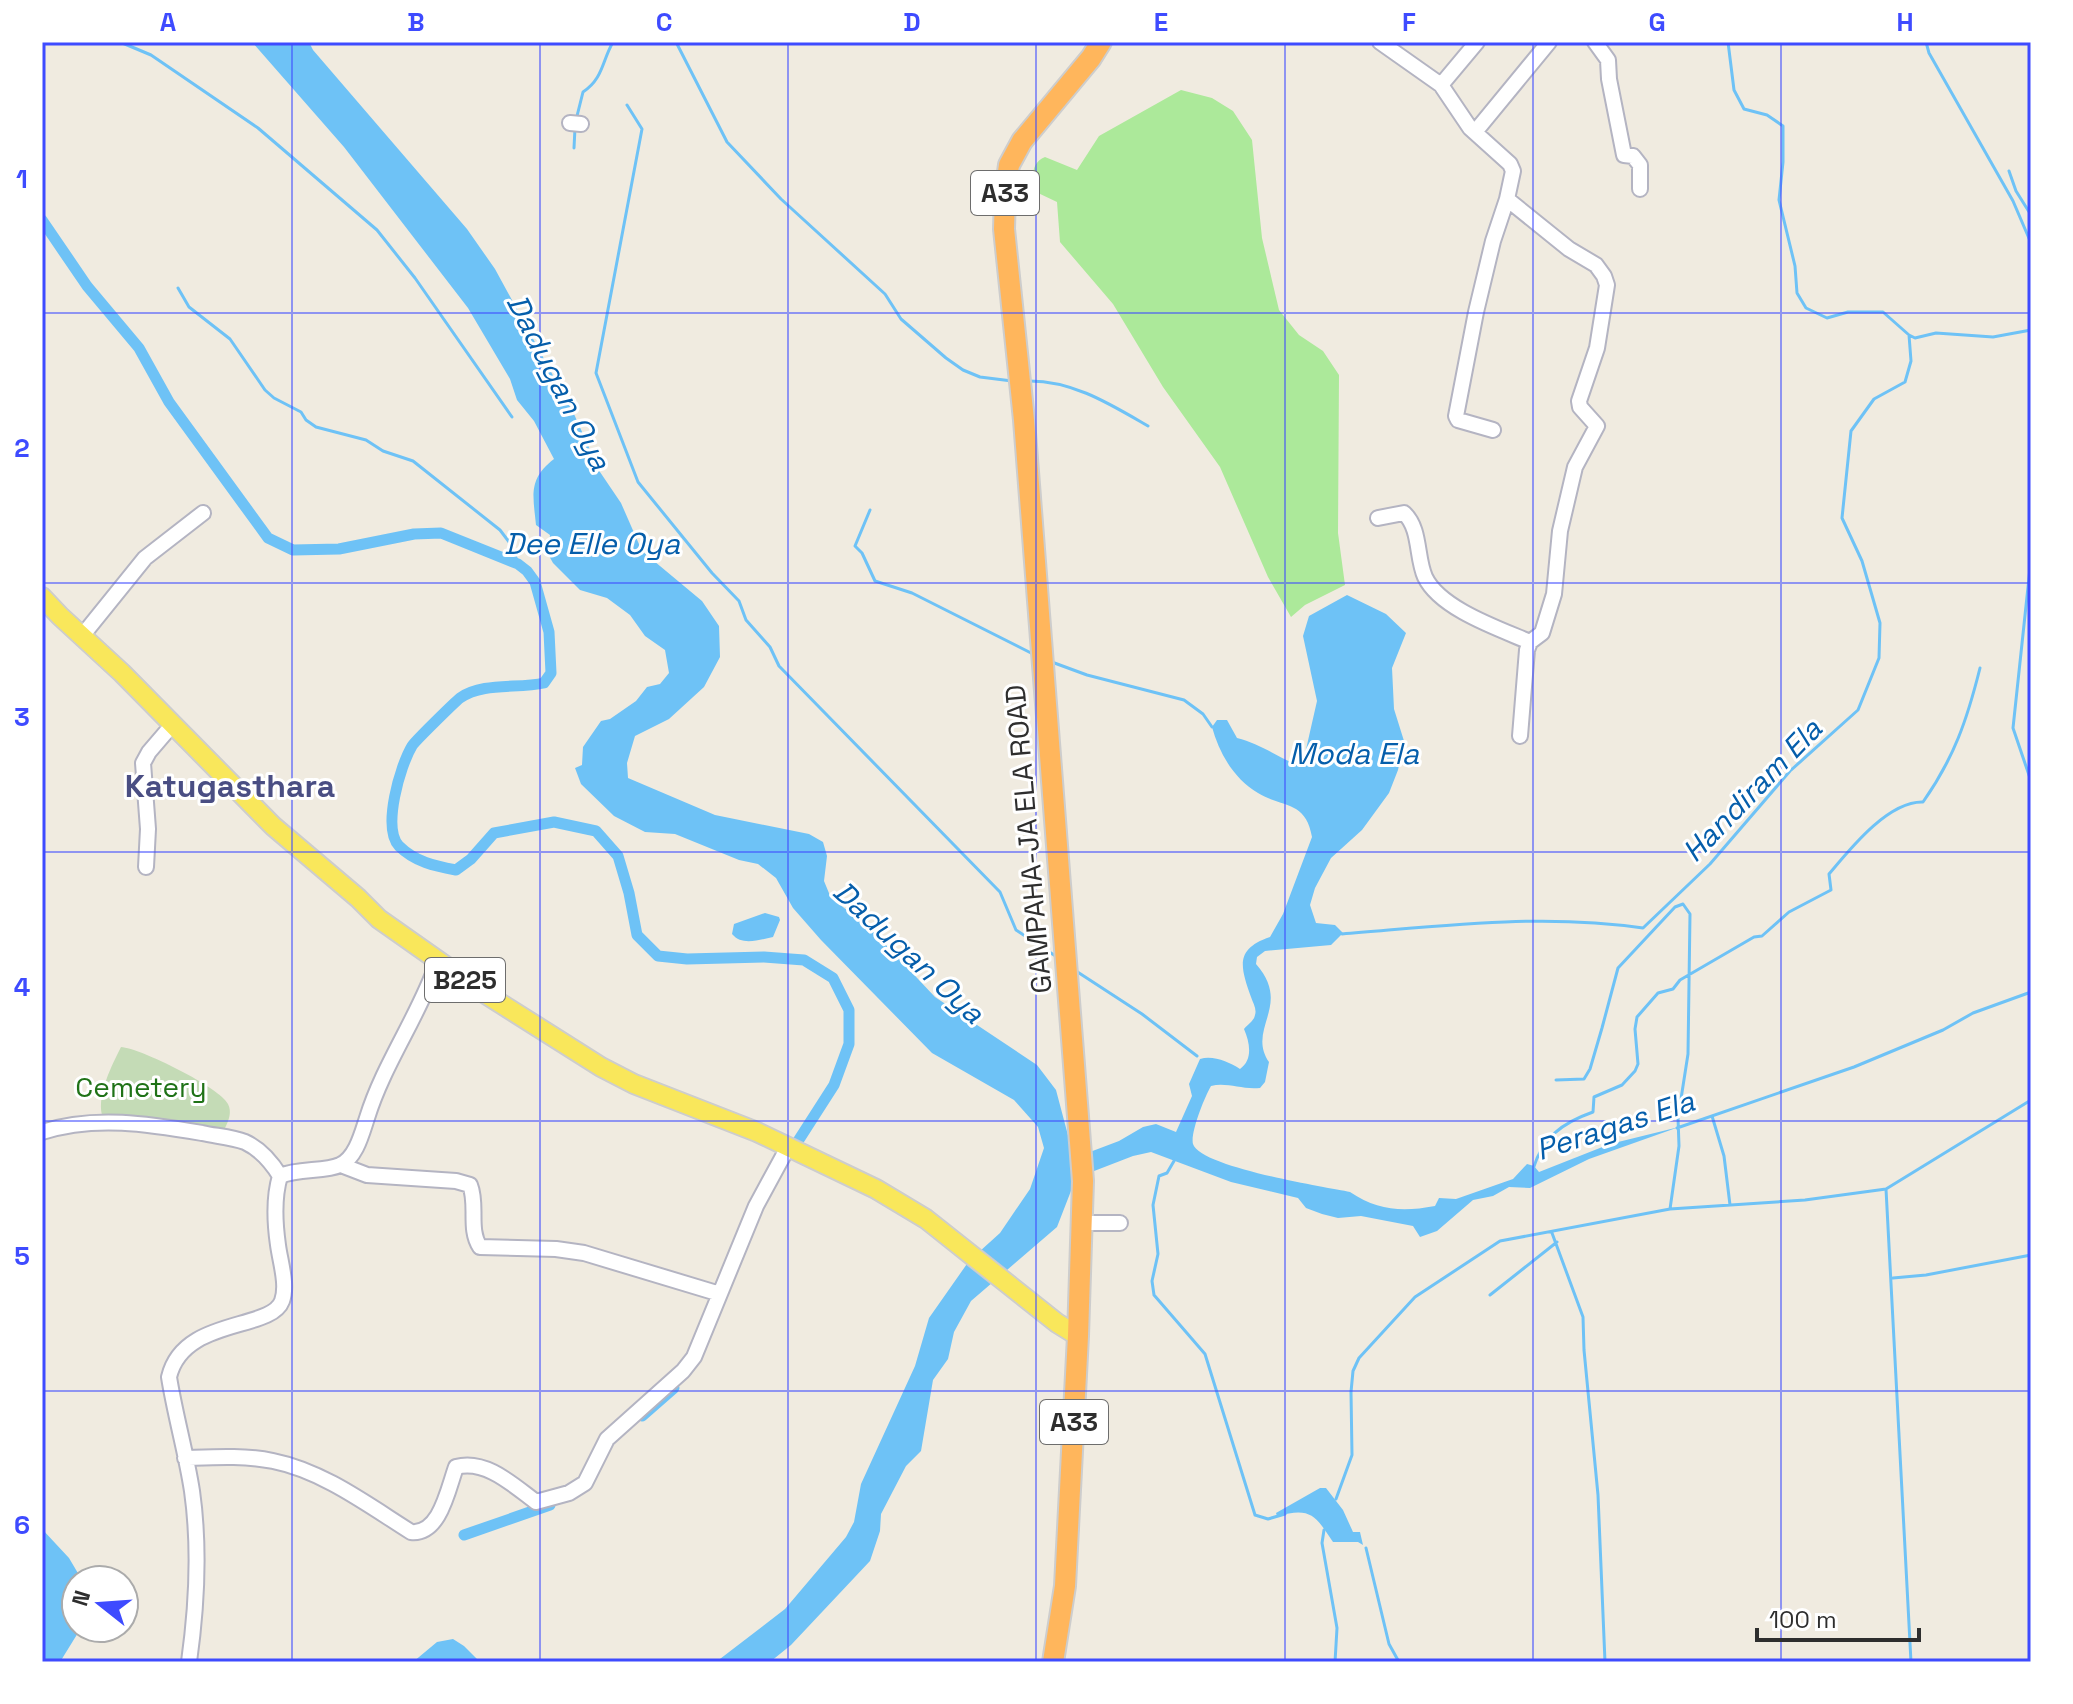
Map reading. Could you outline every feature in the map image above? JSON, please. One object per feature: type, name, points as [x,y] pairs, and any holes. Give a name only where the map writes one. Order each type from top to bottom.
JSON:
[{"type":"highway","name":"GAMPAHA-JA ELA ROAD","points":[[1053,1662],[1065,1586],[1083,1181],[1020,381],[1004,229],[1005,194],[1009,165],[1028,133],[1101,42]]},
{"type":"main road","name":"B225","points":[[42,597],[295,845],[379,919],[601,1067],[634,1084],[757,1132],[876,1189],[926,1219],[1078,1336]]},
{"type":"street","points":[[1380,42],[1441,85],[1465,123],[1503,157],[1513,171],[1476,312],[1456,416],[1458,420],[1493,430]]},
{"type":"street","points":[[1441,85],[1477,42]]},
{"type":"street","points":[[1475,132],[1549,42]]},
{"type":"street","points":[[1595,42],[1608,60],[1624,155],[1633,156],[1640,165],[1640,189]]},
{"type":"street","points":[[1507,199],[1569,249],[1596,265],[1607,285],[1602,326],[1579,401],[1580,407],[1597,426],[1575,467],[1560,531],[1554,594],[1542,633],[1530,642],[1520,736]]},
{"type":"street","points":[[82,636],[145,558],[203,513]]},
{"type":"street","points":[[1378,518],[1408,515],[1418,541],[1424,576],[1432,587],[1459,609],[1530,642]]},
{"type":"street","points":[[146,867],[148,829],[143,763],[173,724]]},
{"type":"street","points":[[341,1165],[359,1142],[378,1084],[419,1008],[438,961]]},
{"type":"street","points":[[42,1132],[101,1121],[214,1136],[244,1142],[263,1154],[280,1176],[277,1239],[282,1301],[273,1311],[217,1330],[186,1347],[172,1362],[169,1377],[192,1491],[195,1528],[197,1607],[189,1662]]},
{"type":"street","points":[[185,1458],[272,1460],[301,1469],[347,1491],[411,1532],[420,1533],[428,1530],[435,1520],[456,1467],[470,1464],[504,1478],[536,1502],[569,1493],[585,1483],[607,1439],[694,1357],[756,1206],[788,1147]]},
{"type":"street","points":[[280,1176],[341,1165],[367,1175],[456,1181],[470,1185],[474,1195],[475,1240],[480,1247],[584,1253],[720,1294]]},
{"type":"street","points":[[1082,1223],[1120,1223]]},
{"type":"green space","points":[[1181,90],[1212,98],[1233,111],[1252,140],[1262,238],[1279,310],[1299,335],[1323,351],[1339,375],[1338,533],[1345,585],[1305,605],[1291,617],[1268,577],[1220,467],[1163,387],[1113,304],[1060,242],[1057,202],[1036,192],[1033,172],[1040,160],[1045,157],[1077,170],[1099,136]]},
{"type":"green space","name":"Cemetery","points":[[121,1047],[145,1054],[211,1088],[228,1104],[229,1119],[225,1128],[206,1129],[102,1115],[103,1089]]},
{"type":"water","name":"Dee Elle Oya","points":[[252,42],[309,42],[467,229],[495,269],[574,414],[600,472],[621,503],[642,551],[702,601],[719,626],[720,657],[704,687],[669,719],[635,736],[627,763],[628,778],[715,815],[809,834],[823,842],[827,856],[824,881],[831,898],[868,926],[935,997],[1037,1065],[1056,1090],[1074,1158],[1119,1141],[1143,1127],[1156,1124],[1176,1132],[1192,1096],[1189,1084],[1200,1059],[1221,1060],[1240,1069],[1247,1061],[1249,1045],[1244,1029],[1256,1010],[1244,976],[1243,960],[1251,947],[1270,937],[1283,914],[1312,837],[1309,825],[1299,811],[1258,793],[1235,773],[1223,756],[1212,727],[1217,720],[1227,720],[1237,738],[1302,767],[1317,701],[1303,636],[1309,616],[1347,595],[1386,614],[1406,633],[1392,668],[1394,709],[1404,741],[1398,770],[1389,793],[1362,830],[1331,858],[1315,888],[1310,905],[1316,923],[1335,925],[1343,933],[1331,945],[1265,951],[1257,957],[1256,964],[1270,992],[1262,1038],[1269,1062],[1265,1082],[1260,1088],[1211,1086],[1196,1123],[1193,1144],[1201,1152],[1239,1168],[1350,1192],[1381,1206],[1412,1209],[1435,1206],[1439,1198],[1456,1199],[1513,1179],[1527,1164],[1539,1172],[1610,1144],[1679,1127],[1589,1159],[1530,1188],[1509,1187],[1493,1196],[1473,1200],[1437,1231],[1420,1237],[1413,1226],[1361,1216],[1338,1218],[1322,1214],[1306,1208],[1298,1198],[1231,1182],[1151,1152],[1076,1178],[1057,1227],[971,1301],[954,1332],[948,1359],[933,1380],[921,1451],[906,1466],[881,1514],[880,1531],[870,1561],[791,1645],[770,1662],[716,1662],[785,1609],[846,1537],[854,1522],[861,1484],[915,1366],[929,1318],[969,1261],[1000,1233],[1030,1189],[1044,1148],[1038,1127],[1014,1100],[932,1053],[821,940],[793,908],[776,878],[758,864],[739,860],[675,834],[645,832],[614,816],[581,784],[575,768],[582,765],[583,747],[601,721],[610,719],[636,701],[647,687],[660,684],[669,673],[665,650],[645,636],[630,615],[607,598],[580,590],[553,563],[548,554],[550,535],[536,525],[534,488],[540,474],[554,459],[534,421],[517,400],[510,379],[468,308],[344,147]]},
{"type":"water","points":[[765,913],[780,920],[773,937],[745,941],[732,934],[734,924]]},
{"type":"water","points":[[1320,1488],[1326,1488],[1343,1510],[1353,1532],[1360,1532],[1363,1545],[1358,1542],[1333,1542],[1321,1525],[1305,1513],[1277,1516],[1276,1513]]},
{"type":"water","points":[[42,1529],[73,1564],[60,1564],[60,1644],[71,1644],[60,1662],[42,1662]]},
{"type":"water","points":[[453,1639],[480,1662],[413,1662],[437,1642]]},
{"type":"waterway","points":[[120,42],[151,55],[258,128],[377,230],[415,278],[512,417]]},
{"type":"waterway","points":[[576,120],[583,92],[598,75],[613,42]]},
{"type":"waterway","points":[[676,42],[727,142],[781,199],[885,294],[901,319],[946,358],[980,377],[1012,381]]},
{"type":"waterway","name":"Handiram Ela","points":[[1342,934],[1530,921],[1643,928],[1710,864],[1790,771],[1858,710],[1879,658],[1880,623],[1862,561],[1842,518],[1851,431],[1874,399],[1905,382],[1911,361],[1909,335],[1883,312],[1848,312],[1827,318],[1806,308],[1797,293],[1795,266],[1779,200],[1783,126],[1767,115],[1744,109],[1734,90],[1728,42]]},
{"type":"waterway","points":[[1926,42],[1929,53],[2013,201],[2031,243]]},
{"type":"waterway","name":"Dadugan Oya","points":[[627,105],[642,129],[596,373],[638,482],[712,573],[739,601],[746,620],[770,647],[779,666],[1000,892],[1016,930],[1057,957]]},
{"type":"waterway","points":[[574,148],[575,128]]},
{"type":"waterway","points":[[2009,171],[2016,191],[2031,215]]},
{"type":"waterway","points":[[42,220],[87,286],[139,348],[169,402],[268,538],[293,550],[339,549],[414,534],[441,533],[518,564],[527,571],[535,582],[549,632],[551,673],[544,683],[469,693],[420,737],[407,755],[398,782],[392,812],[394,837],[399,846],[419,860],[456,870],[471,859],[494,833],[554,822],[596,831],[618,856],[637,935],[658,956],[804,960],[833,978],[849,1010],[849,1044],[834,1085],[791,1152]]},
{"type":"waterway","points":[[178,288],[189,307],[230,339],[265,390],[274,398],[301,412],[316,427],[366,440],[383,451],[413,461],[500,530],[512,546],[518,564]]},
{"type":"waterway","points":[[1909,335],[1915,338],[1936,333],[1993,337],[2031,330]]},
{"type":"waterway","points":[[1027,381],[1075,389],[1148,426]]},
{"type":"waterway","points":[[870,510],[855,546],[862,553],[875,581],[912,593],[1035,655]]},
{"type":"waterway","points":[[2031,559],[2013,728],[2031,781]]},
{"type":"waterway","points":[[1049,661],[1087,675],[1184,700],[1203,714],[1212,727]]},
{"type":"waterway","name":"Peragas Ela","points":[[1533,1169],[1542,1148],[1555,1133],[1593,1112],[1594,1097],[1622,1085],[1635,1071],[1638,1064],[1637,1017],[1658,993],[1673,989],[1680,980],[1754,937],[1762,936],[1789,912],[1831,890],[1829,874],[1871,828],[1896,809],[1923,802],[1958,738],[1980,668]]},
{"type":"waterway","points":[[1556,1080],[1584,1079],[1590,1069],[1618,968],[1675,907],[1683,904],[1690,914],[1688,1054],[1678,1118],[1679,1146],[1670,1209]]},
{"type":"waterway","points":[[1076,971],[1142,1014],[1197,1056]]},
{"type":"waterway","name":"Peragas Ela","points":[[1677,1128],[1854,1067],[1943,1030],[1973,1013],[2031,992]]},
{"type":"waterway","points":[[1336,1499],[1352,1455],[1351,1392],[1353,1371],[1359,1358],[1415,1297],[1500,1241],[1670,1209],[1805,1200],[1886,1189],[2031,1100]]},
{"type":"waterway","points":[[1712,1116],[1724,1156],[1730,1205]]},
{"type":"waterway","points":[[1174,1161],[1167,1173],[1159,1176],[1153,1205],[1158,1254],[1152,1281],[1154,1295],[1205,1354],[1255,1515],[1268,1519],[1285,1514]]},
{"type":"waterway","points":[[1886,1189],[1911,1662]]},
{"type":"waterway","points":[[1552,1233],[1583,1317],[1598,1495],[1605,1662]]},
{"type":"waterway","points":[[1490,1295],[1557,1242]]},
{"type":"waterway","points":[[1893,1278],[1926,1275],[2031,1255]]},
{"type":"waterway","points":[[642,1416],[674,1388]]},
{"type":"waterway","points":[[464,1535],[550,1505]]},
{"type":"waterway","points":[[1324,1530],[1322,1543],[1337,1628],[1335,1662]]},
{"type":"waterway","points":[[1366,1548],[1389,1644],[1399,1662]]},
{"type":"district","name":"Katugasthara","points":[[230,786]]},
{"type":"water label","name":"Moda Ela","points":[[1354,753]]}]
